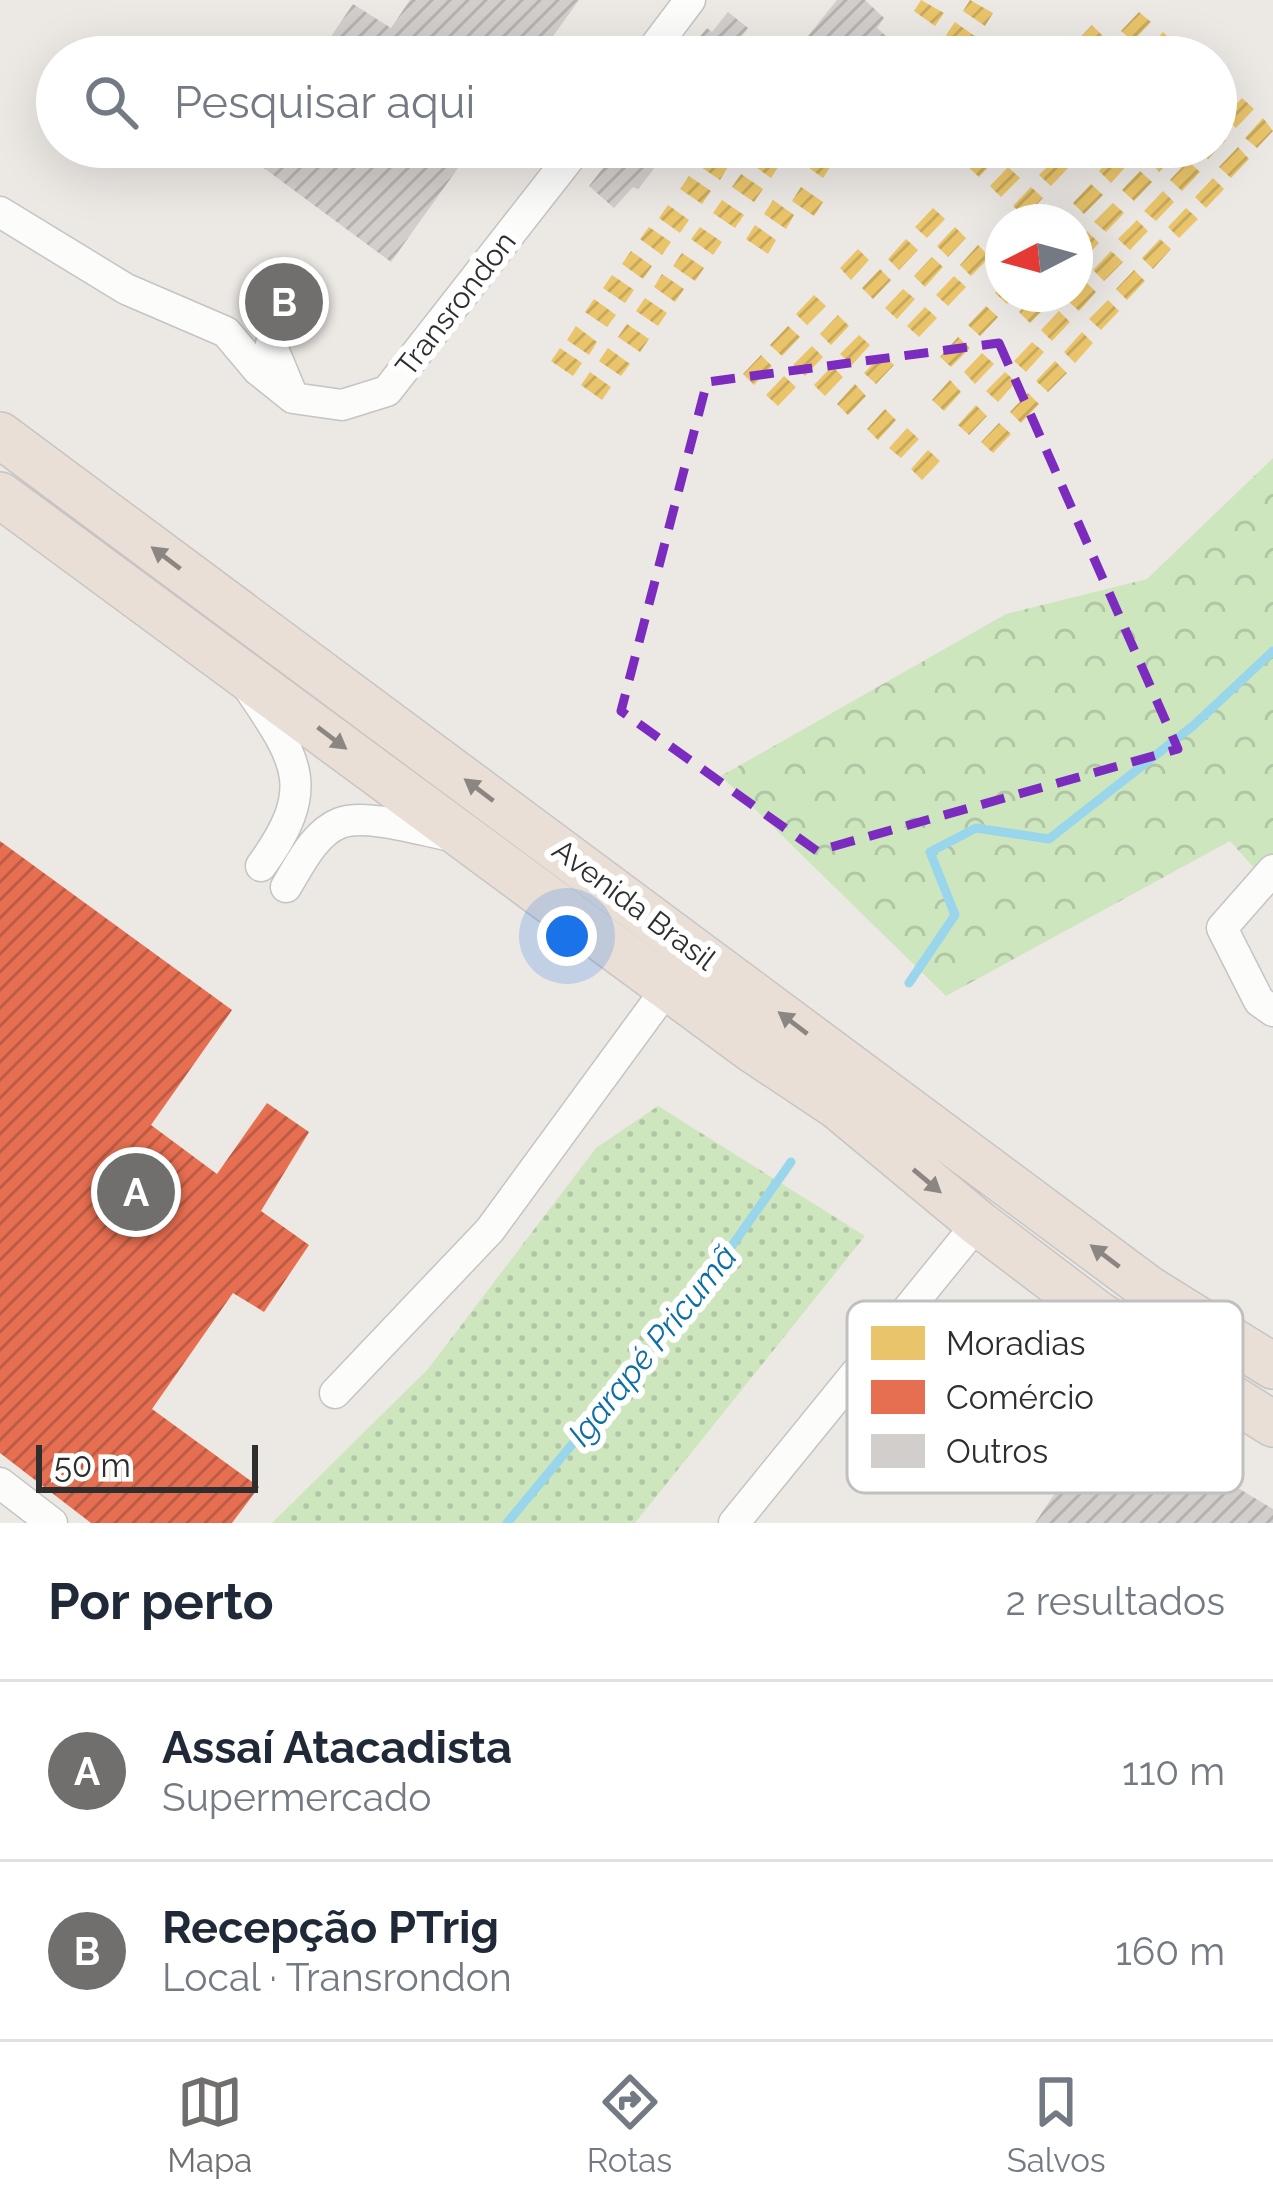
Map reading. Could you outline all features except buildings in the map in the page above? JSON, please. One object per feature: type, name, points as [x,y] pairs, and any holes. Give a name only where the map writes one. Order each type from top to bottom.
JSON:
[{"type":"highway","name":"Avenida Brasil","points":[[0,434],[1168,1301]]},
{"type":"highway","name":"Avenida Brasil","points":[[0,495],[837,1106],[1081,1301]]},
{"type":"highway","name":"Avenida Brasil","points":[[1243,1347],[1273,1366]]},
{"type":"highway","name":"Avenida Brasil","points":[[1243,1405],[1273,1424]]},
{"type":"street","points":[[662,36],[690,0]]},
{"type":"street","name":"Transrondon","points":[[293,398],[342,405],[387,391],[562,168]]},
{"type":"street","points":[[0,212],[126,290],[226,332],[258,370],[293,398]]},
{"type":"street","points":[[277,326],[271,344],[293,398]]},
{"type":"street","points":[[233,665],[268,716],[294,770],[298,802],[281,839],[261,866]]},
{"type":"street","points":[[286,887],[314,843],[340,823],[371,821],[468,839]]},
{"type":"street","points":[[1273,870],[1222,928],[1259,1001],[1273,1011]]},
{"type":"street","points":[[335,1394],[490,1230],[668,987]]},
{"type":"street","points":[[915,1301],[978,1223]]},
{"type":"street","points":[[734,1523],[847,1384]]},
{"type":"street","points":[[0,1484],[52,1523]]},
{"type":"highlighted area","points":[[999,343],[1178,749],[817,851],[621,711],[707,382]]},
{"type":"green space","points":[[1273,458],[1273,889],[1230,841],[946,996],[721,776],[1006,614],[1147,579]]},
{"type":"green space","points":[[658,1106],[865,1236],[635,1523],[272,1523],[428,1369],[596,1148]]},
{"type":"waterway","name":"Igarapé Pricumã","points":[[909,983],[955,915],[930,852],[976,828],[1049,839],[1194,725],[1273,651]]},
{"type":"waterway","name":"Igarapé Pricumã","points":[[507,1523],[705,1284],[791,1162]]},
{"type":"place","name":"Recepção PTrig","points":[[284,302]]},
{"type":"place","name":"Assaí Atacadista","points":[[136,1192]]}]
